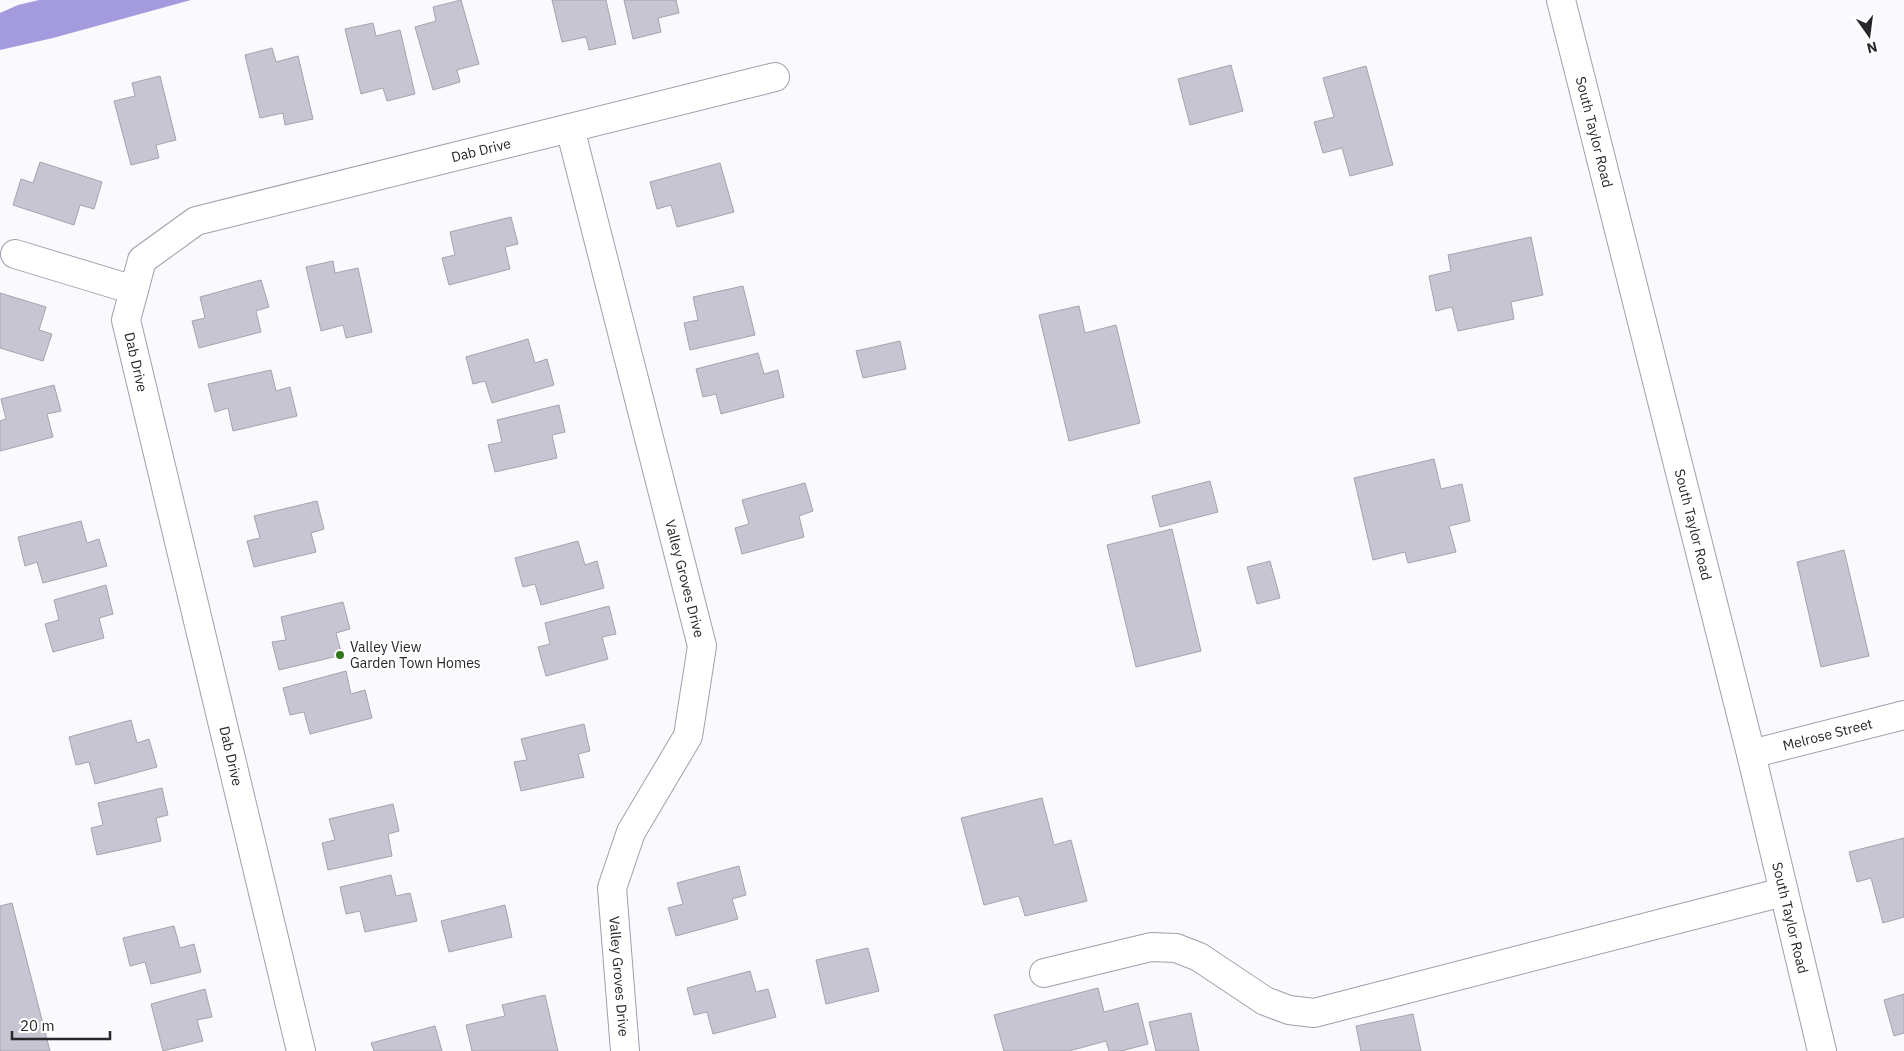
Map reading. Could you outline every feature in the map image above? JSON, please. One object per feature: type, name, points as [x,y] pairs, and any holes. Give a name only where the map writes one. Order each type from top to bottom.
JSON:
[{"type":"street","name":"South Taylor Road","points":[[1560,0],[1751,754],[1822,1051]]},
{"type":"street","name":"Dab Drive","points":[[301,1051],[126,320],[142,260],[196,221],[775,77]]},
{"type":"street","name":"Valley Groves Drive","points":[[570,128],[702,646],[688,736],[631,832],[612,888],[625,1051]]},
{"type":"street","points":[[15,254],[134,290]]},
{"type":"street","name":"Melrose Street","points":[[1751,754],[1904,715]]},
{"type":"street","points":[[1044,973],[1151,947],[1176,948],[1199,957],[1265,1001],[1289,1010],[1314,1014],[1783,892]]},
{"type":"shaded area","points":[[39,0],[191,0],[53,38],[0,50],[0,13],[18,5]]},
{"type":"building","points":[[461,0],[479,64],[457,70],[460,82],[433,90],[415,27],[436,21],[433,7]]},
{"type":"building","points":[[552,0],[606,0],[616,44],[589,50],[586,37],[562,42]]},
{"type":"building","points":[[624,0],[676,0],[679,13],[658,18],[661,32],[633,39]]},
{"type":"building","points":[[373,23],[376,36],[400,30],[415,94],[387,101],[383,88],[361,94],[345,29]]},
{"type":"building","points":[[272,48],[276,62],[298,56],[313,119],[285,125],[283,113],[260,118],[245,55]]},
{"type":"building","points":[[1231,65],[1243,111],[1190,125],[1178,79]]},
{"type":"building","points":[[1366,66],[1393,165],[1350,176],[1342,148],[1323,153],[1314,122],[1334,117],[1323,78]]},
{"type":"building","points":[[160,76],[176,140],[156,145],[159,158],[131,165],[114,101],[135,96],[132,83]]},
{"type":"building","points":[[40,162],[102,182],[94,209],[80,205],[74,225],[13,205],[21,179],[33,183]]},
{"type":"building","points":[[720,163],[734,212],[677,227],[671,205],[657,209],[650,182]]},
{"type":"building","points":[[511,217],[518,244],[505,247],[510,269],[449,285],[442,258],[455,255],[450,232]]},
{"type":"building","points":[[1531,237],[1543,295],[1511,302],[1514,319],[1458,331],[1452,307],[1436,311],[1429,276],[1451,271],[1448,255]]},
{"type":"building","points":[[333,261],[335,273],[358,268],[372,332],[346,338],[343,325],[321,331],[306,267]]},
{"type":"building","points":[[261,280],[269,307],[256,311],[261,332],[199,348],[192,321],[205,318],[200,297]]},
{"type":"building","points":[[743,286],[755,335],[690,350],[684,323],[698,320],[693,297]]},
{"type":"building","points":[[0,293],[46,307],[39,330],[52,334],[43,361],[0,348]]},
{"type":"building","points":[[1079,306],[1085,333],[1116,325],[1140,423],[1069,441],[1039,315]]},
{"type":"building","points":[[528,339],[535,363],[547,359],[554,385],[492,403],[485,381],[473,384],[466,357]]},
{"type":"building","points":[[900,341],[906,369],[863,378],[856,351]]},
{"type":"building","points":[[758,353],[764,374],[778,370],[784,397],[721,414],[716,394],[703,397],[696,369]]},
{"type":"building","points":[[271,370],[276,391],[290,387],[297,416],[233,431],[228,408],[215,412],[208,384]]},
{"type":"building","points":[[54,385],[61,411],[47,414],[53,437],[0,451],[0,421],[6,419],[1,399]]},
{"type":"building","points":[[559,405],[565,432],[552,435],[557,458],[495,472],[488,445],[502,442],[497,420]]},
{"type":"building","points":[[1434,459],[1441,489],[1462,484],[1470,521],[1449,526],[1456,552],[1408,563],[1405,552],[1373,560],[1354,478]]},
{"type":"building","points":[[1210,481],[1218,512],[1160,527],[1152,496]]},
{"type":"building","points":[[805,483],[813,511],[799,516],[804,537],[742,554],[735,528],[749,524],[742,500]]},
{"type":"building","points":[[317,501],[324,529],[311,533],[316,552],[254,567],[247,541],[260,538],[254,516]]},
{"type":"building","points":[[81,521],[87,543],[99,539],[107,566],[43,583],[37,562],[25,566],[18,537]]},
{"type":"building","points":[[1172,529],[1201,651],[1136,667],[1107,545]]},
{"type":"building","points":[[578,541],[585,565],[597,561],[604,588],[541,605],[535,584],[523,587],[515,558]]},
{"type":"building","points":[[1844,550],[1869,656],[1821,667],[1797,562]]},
{"type":"building","points":[[1270,561],[1280,598],[1257,604],[1247,567]]},
{"type":"building","points":[[106,585],[113,614],[99,618],[104,638],[53,652],[45,624],[59,620],[54,600]]},
{"type":"building","points":[[343,602],[350,629],[336,633],[342,655],[279,670],[272,642],[286,640],[281,617]]},
{"type":"building","points":[[609,606],[616,634],[602,637],[608,659],[546,676],[538,647],[550,644],[545,623]]},
{"type":"building","points":[[346,671],[351,694],[365,690],[372,718],[310,734],[304,712],[290,715],[283,688]]},
{"type":"building","points":[[131,720],[137,743],[149,739],[157,767],[95,784],[89,762],[76,765],[69,737]]},
{"type":"building","points":[[584,724],[590,751],[578,754],[584,777],[521,791],[514,762],[527,760],[521,739]]},
{"type":"building","points":[[162,788],[168,815],[156,818],[161,841],[97,855],[91,828],[103,825],[98,803]]},
{"type":"building","points":[[1042,798],[1054,845],[1071,840],[1087,901],[1025,916],[1019,896],[984,905],[961,818]]},
{"type":"building","points":[[393,804],[399,831],[388,834],[392,856],[328,870],[322,843],[335,840],[329,819]]},
{"type":"building","points":[[1904,838],[1904,917],[1883,923],[1871,878],[1857,882],[1849,852]]},
{"type":"building","points":[[739,866],[746,895],[732,899],[738,919],[676,936],[668,908],[683,904],[677,883]]},
{"type":"building","points":[[391,875],[396,896],[410,893],[417,921],[365,932],[360,911],[346,914],[340,887]]},
{"type":"building","points":[[12,903],[50,1051],[0,1051],[0,906]]},
{"type":"building","points":[[505,905],[512,937],[449,952],[441,921]]},
{"type":"building","points":[[174,926],[180,948],[194,944],[201,972],[151,984],[145,962],[130,966],[123,938]]},
{"type":"building","points":[[868,948],[879,991],[826,1004],[816,960]]},
{"type":"building","points":[[750,971],[756,992],[768,989],[776,1017],[713,1034],[707,1012],[694,1015],[687,988]]},
{"type":"building","points":[[1098,988],[1104,1012],[1138,1003],[1148,1044],[1121,1051],[1109,1051],[1106,1041],[1069,1051],[1004,1051],[994,1015]]},
{"type":"building","points":[[205,989],[212,1017],[197,1020],[203,1041],[163,1051],[151,1004]]},
{"type":"building","points":[[1904,994],[1904,1033],[1894,1036],[1884,1000]]},
{"type":"building","points":[[545,995],[558,1051],[472,1051],[466,1025],[505,1016],[502,1005]]},
{"type":"building","points":[[1191,1013],[1199,1051],[1156,1051],[1149,1022]]},
{"type":"building","points":[[1413,1014],[1421,1051],[1361,1051],[1356,1026]]},
{"type":"building","points":[[435,1026],[442,1051],[374,1051],[371,1043]]},
{"type":"place","name":"Valley View Garden Town Homes","points":[[340,655]]}]
